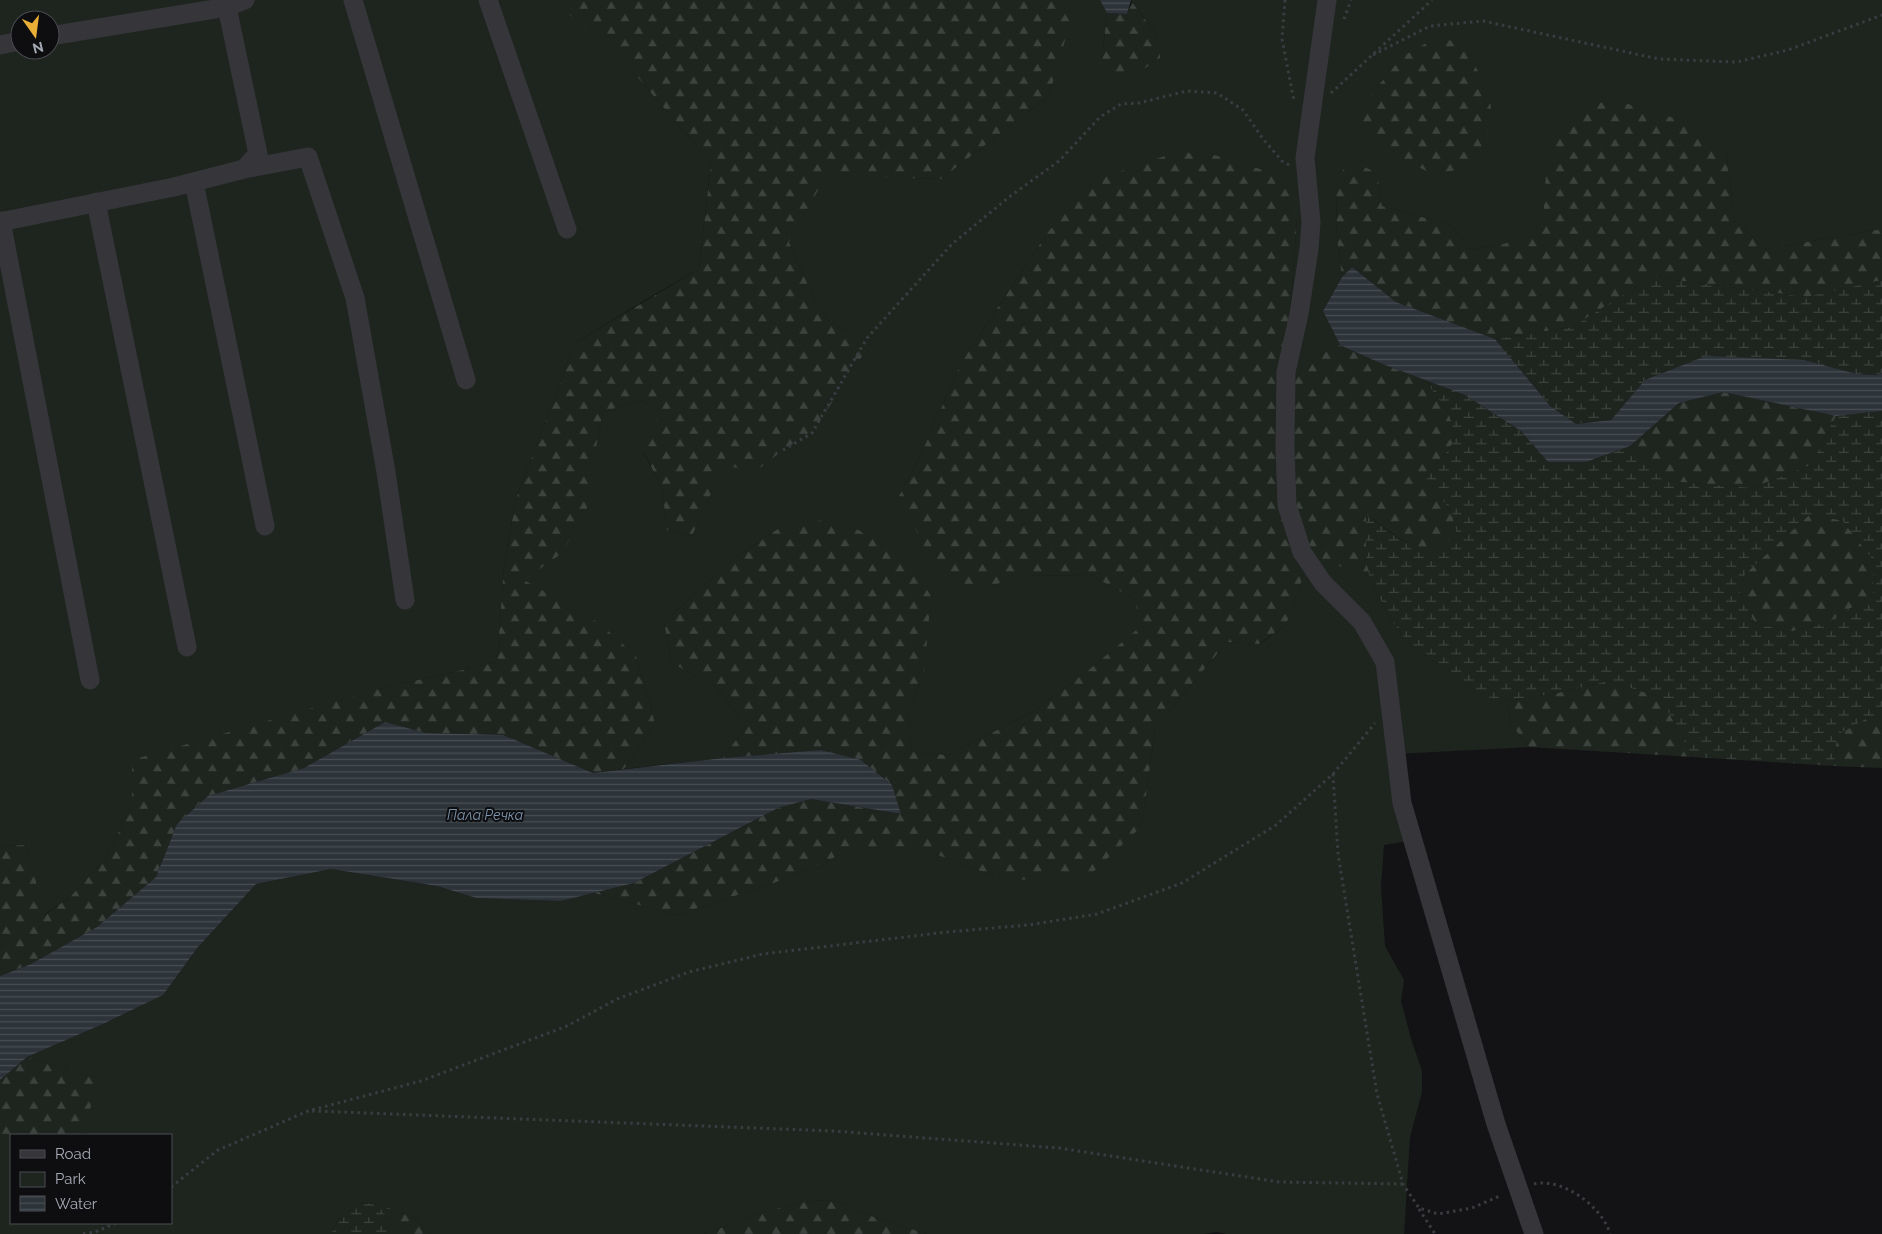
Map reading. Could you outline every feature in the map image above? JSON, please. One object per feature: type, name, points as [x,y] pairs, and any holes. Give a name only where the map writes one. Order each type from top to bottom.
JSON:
[{"type":"street","points":[[60,34],[227,7],[245,0]]},
{"type":"street","points":[[353,0],[466,380]]},
{"type":"street","points":[[488,0],[567,229]]},
{"type":"street","points":[[1327,0],[1305,158],[1311,222],[1309,249],[1299,314],[1286,372],[1285,449],[1287,505],[1302,552],[1323,583],[1362,622],[1385,662],[1402,803],[1496,1124],[1534,1234]]},
{"type":"street","points":[[227,7],[258,154],[244,169]]},
{"type":"street","points":[[90,680],[1,222],[194,182],[244,169],[308,157],[355,298],[386,472],[405,600]]},
{"type":"street","points":[[194,182],[265,526]]},
{"type":"street","points":[[96,202],[187,647]]},
{"type":"path","points":[[1285,0],[1282,39],[1294,103]]},
{"type":"path","points":[[1311,112],[1432,0]]},
{"type":"path","points":[[1372,55],[1430,26],[1483,21],[1659,60],[1737,62],[1788,50],[1882,15]]},
{"type":"path","points":[[783,450],[812,433],[867,338],[952,244],[1009,197],[1059,161],[1100,116],[1121,104],[1140,103],[1187,91],[1217,93],[1243,110],[1263,139],[1282,161],[1307,176]]},
{"type":"path","points":[[172,1187],[218,1150],[308,1111],[421,1080],[567,1026],[618,999],[690,972],[764,954],[947,932],[1028,925],[1097,914],[1182,883],[1276,825],[1333,774],[1389,705]]},
{"type":"path","points":[[1333,774],[1338,854],[1377,1094],[1403,1184],[1435,1234]]},
{"type":"path","points":[[308,1111],[832,1131],[1059,1148],[1279,1182],[1403,1184]]},
{"type":"path","points":[[1419,1208],[1438,1214],[1472,1208],[1518,1188],[1539,1182],[1566,1188],[1590,1203],[1608,1228],[1610,1234]]},
{"type":"path","points":[[83,1234],[95,1232],[114,1224]]},
{"type":"green space","points":[[0,0],[562,0],[566,11],[622,59],[711,163],[699,269],[575,343],[516,499],[504,566],[497,662],[378,689],[132,805],[106,858],[71,896],[44,915],[26,845],[0,846]]},
{"type":"green space","points":[[562,0],[1075,0],[1076,2],[1049,96],[941,179],[826,176],[789,242],[817,305],[831,324],[852,332],[863,355],[812,433],[783,450],[755,472],[724,465],[692,536],[667,530],[662,488],[644,453],[660,411],[642,400],[603,412],[586,513],[561,554],[524,580],[599,623],[636,656],[655,723],[624,769],[593,773],[503,735],[426,733],[385,722],[304,768],[208,796],[177,824],[156,877],[97,927],[31,964],[0,976],[0,846],[26,845],[45,915],[71,896],[106,858],[132,805],[132,760],[378,689],[497,662],[504,566],[516,499],[575,343],[699,269],[711,163],[622,59],[565,11]]},
{"type":"green space","points":[[1075,0],[1100,0],[1107,13],[1102,60],[1159,38],[1131,0],[1882,0],[1882,229],[1766,249],[1735,221],[1726,150],[1546,170],[1544,223],[1504,244],[1471,249],[1451,225],[1382,206],[1377,173],[1336,185],[1337,239],[1342,277],[1323,311],[1340,345],[1286,372],[1297,219],[1048,232],[962,361],[919,459],[899,496],[973,593],[1019,576],[1090,575],[1135,599],[1141,627],[1035,711],[948,755],[912,752],[907,714],[924,673],[779,528],[726,565],[664,623],[672,663],[718,689],[746,726],[723,758],[624,769],[655,723],[636,656],[523,580],[561,554],[597,442],[603,412],[642,400],[661,411],[644,454],[662,488],[667,530],[692,536],[724,464],[783,450],[812,433],[852,332],[831,324],[817,305],[789,242],[826,175],[941,179],[1049,96]]},
{"type":"green space","points":[[1132,2],[1159,38],[1160,58],[1131,78],[1109,73],[1102,60],[1107,13],[1127,14]]},
{"type":"green space","points":[[1439,36],[1460,44],[1477,69],[1491,106],[1486,144],[1463,169],[1433,174],[1371,143],[1360,114],[1373,92],[1403,56]]},
{"type":"green space","points":[[1612,99],[1677,119],[1726,150],[1735,221],[1766,249],[1882,229],[1882,280],[1807,297],[1652,277],[1572,327],[1495,339],[1396,302],[1352,267],[1342,277],[1337,239],[1336,185],[1348,159],[1377,173],[1382,206],[1451,225],[1471,249],[1504,244],[1543,223],[1546,170],[1568,114]]},
{"type":"green space","points":[[1176,152],[1211,154],[1289,178],[1297,219],[1286,371],[1340,345],[1425,380],[1449,414],[1456,438],[1441,460],[1425,476],[1452,513],[1457,535],[1432,553],[1400,539],[1366,514],[1366,555],[1369,576],[1337,565],[1304,574],[1286,625],[1259,644],[1227,642],[1155,728],[1142,826],[1092,873],[1007,881],[927,851],[850,851],[774,883],[677,915],[594,893],[634,883],[778,808],[811,799],[900,814],[892,785],[861,760],[821,750],[723,758],[746,726],[718,689],[672,663],[664,623],[726,565],[779,528],[835,518],[902,553],[931,596],[924,673],[907,714],[912,752],[948,755],[1035,711],[1140,627],[1135,599],[1090,575],[1019,576],[973,593],[935,569],[899,496],[919,459],[962,361],[1048,232],[1096,180]]},
{"type":"green space","points":[[1652,277],[1806,297],[1882,280],[1882,373],[1877,375],[1857,374],[1804,360],[1645,380],[1611,420],[1576,424],[1550,406],[1495,339],[1572,327]]},
{"type":"green space","points":[[1425,380],[1465,395],[1521,431],[1548,462],[1586,462],[1630,446],[1678,482],[1752,488],[1811,465],[1836,416],[1882,411],[1882,717],[1871,716],[1837,735],[1834,766],[1693,757],[1660,697],[1608,681],[1557,693],[1508,701],[1477,695],[1449,670],[1412,648],[1389,617],[1369,576],[1366,555],[1366,514],[1399,539],[1432,552],[1457,535],[1452,513],[1425,476],[1441,460],[1456,438],[1449,414]],"holes":[[[1808,516],[1842,520],[1873,560],[1873,594],[1829,622],[1789,632],[1755,623],[1740,593],[1745,574]]]},
{"type":"green space","points":[[1723,392],[1836,416],[1811,465],[1752,488],[1678,482],[1630,446],[1679,403]]},
{"type":"green space","points":[[1808,516],[1842,520],[1874,561],[1873,594],[1829,622],[1789,632],[1755,623],[1740,593],[1745,574]]},
{"type":"green space","points":[[1337,564],[1369,576],[1389,617],[1412,648],[1449,670],[1477,694],[1508,701],[1510,723],[1529,747],[1396,754],[1420,839],[1384,845],[1381,887],[1385,946],[1404,980],[1401,1001],[1422,1071],[1422,1092],[1410,1137],[1404,1234],[1227,1234],[1217,1232],[1203,1234],[927,1234],[868,1215],[839,1202],[813,1200],[767,1211],[704,1234],[431,1234],[416,1218],[378,1204],[358,1203],[338,1221],[331,1234],[0,1234],[0,1136],[10,1139],[10,1224],[172,1224],[172,1134],[82,1134],[93,1078],[27,1057],[163,995],[198,947],[256,884],[331,869],[437,886],[476,898],[561,901],[594,893],[677,915],[774,883],[850,851],[927,851],[1007,881],[1142,825],[1155,728],[1227,642],[1260,644],[1286,625],[1304,574]]},
{"type":"green space","points":[[1608,681],[1660,697],[1693,757],[1529,747],[1510,723],[1508,701],[1557,693]]},
{"type":"green space","points":[[1871,716],[1882,717],[1882,768],[1834,766],[1837,735]]},
{"type":"green space","points":[[27,1057],[93,1078],[96,1093],[82,1134],[10,1134],[10,1139],[0,1136],[0,1080]]},
{"type":"green space","points":[[813,1200],[839,1202],[868,1215],[927,1234],[704,1234],[767,1211]]},
{"type":"green space","points":[[358,1203],[378,1204],[396,1234],[331,1234],[338,1221]]},
{"type":"green space","points":[[378,1204],[416,1218],[431,1234],[396,1234]]},
{"type":"water","points":[[1100,0],[1131,0],[1127,14],[1107,13]]},
{"type":"water","points":[[1352,267],[1396,302],[1495,339],[1550,406],[1576,424],[1611,420],[1645,380],[1706,356],[1804,360],[1857,374],[1877,375],[1882,373],[1882,411],[1836,416],[1723,392],[1679,403],[1630,446],[1586,462],[1548,462],[1521,431],[1465,395],[1380,363],[1340,345],[1323,311],[1342,277]]},
{"type":"water","name":"Пала Речка","points":[[385,722],[426,733],[503,735],[593,773],[723,758],[821,750],[861,760],[892,785],[901,814],[811,799],[778,808],[634,883],[561,901],[476,898],[437,886],[331,869],[256,884],[198,947],[163,995],[27,1057],[0,1080],[0,976],[31,964],[97,927],[156,877],[177,824],[208,796],[304,768]]}]
